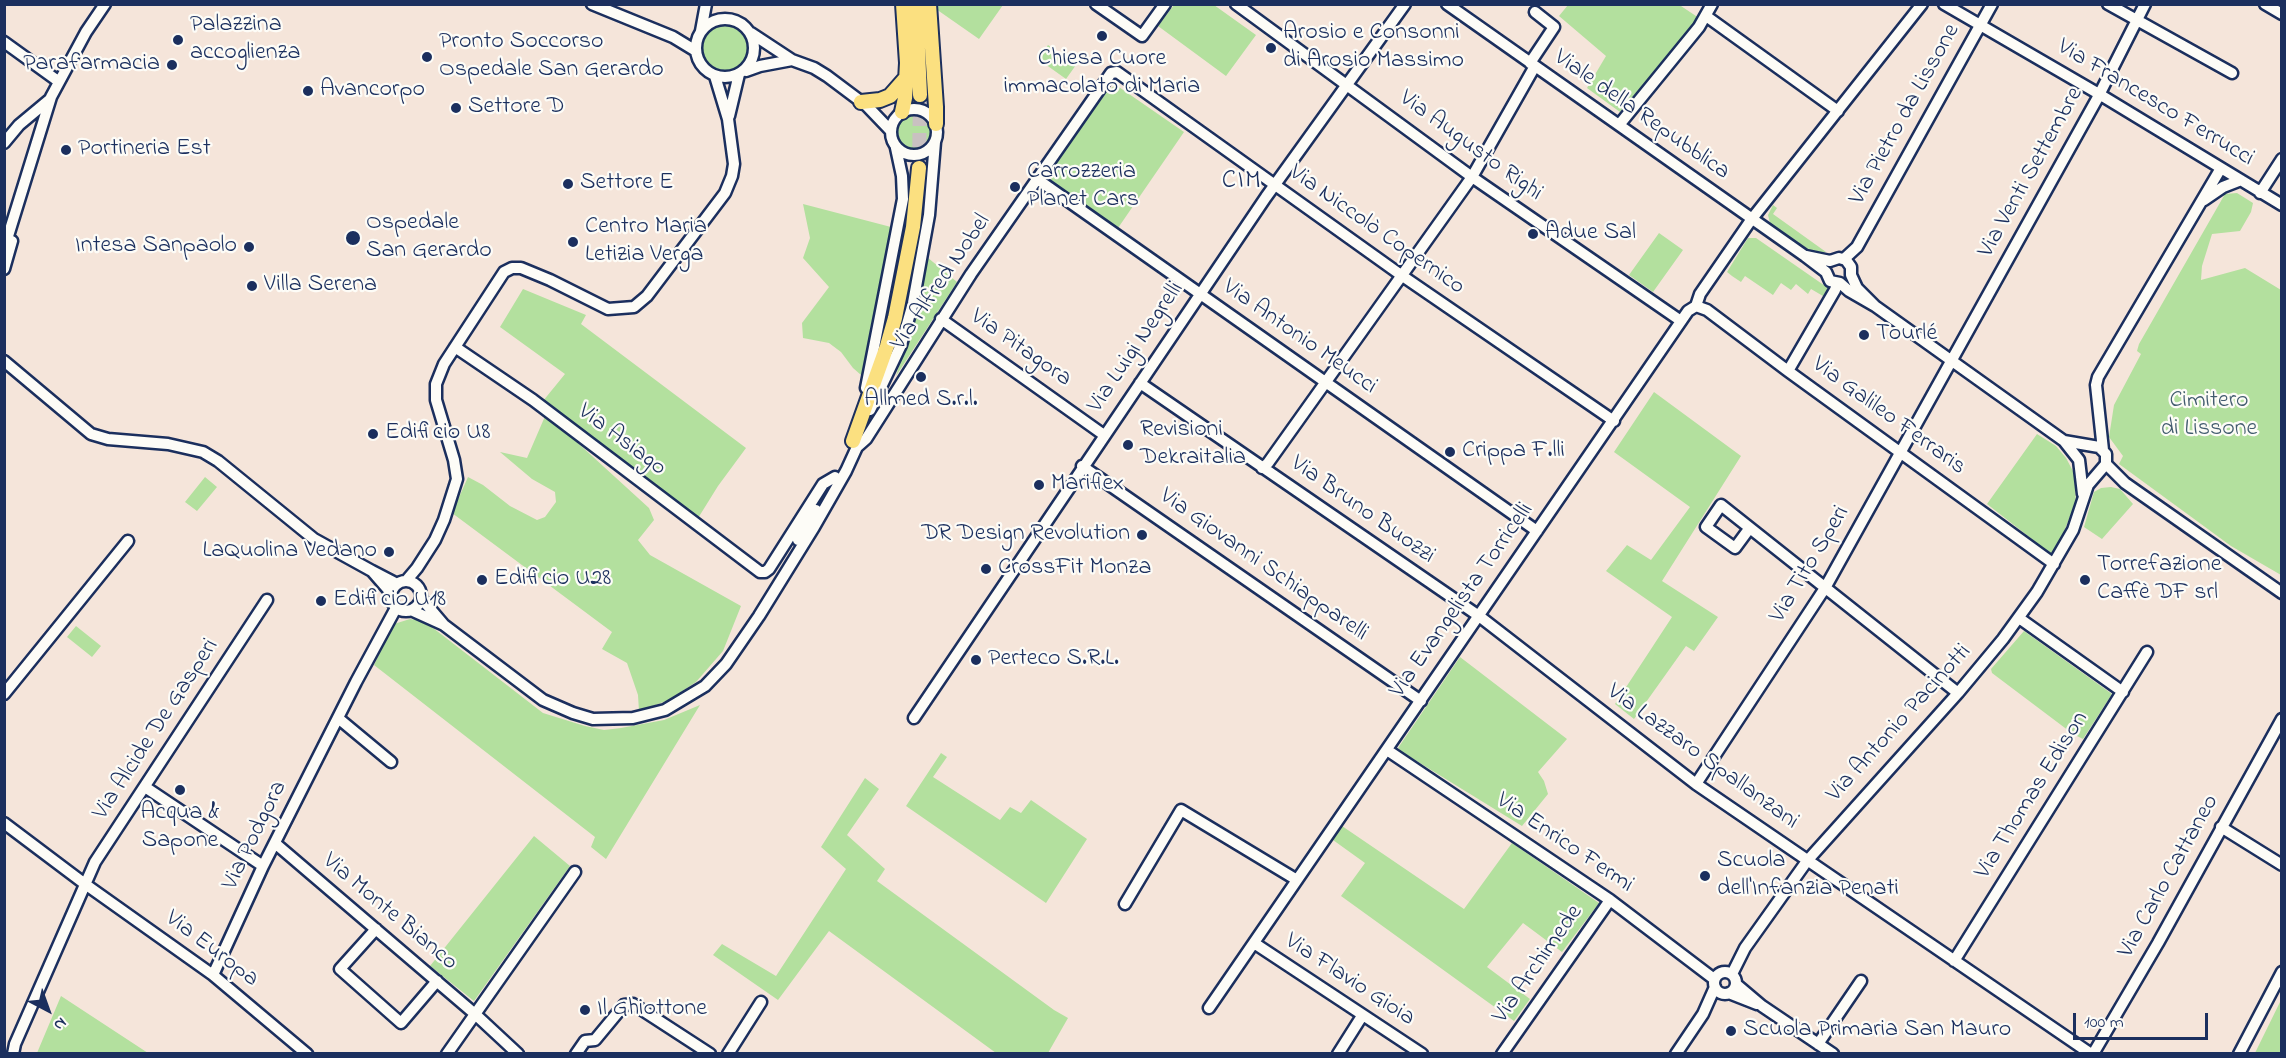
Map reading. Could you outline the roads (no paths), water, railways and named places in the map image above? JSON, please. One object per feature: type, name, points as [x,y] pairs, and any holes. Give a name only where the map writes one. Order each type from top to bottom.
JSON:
[{"type":"main road","points":[[900,114],[905,98],[907,63],[903,4]]},
{"type":"main road","points":[[916,4],[920,95]]},
{"type":"main road","points":[[929,4],[936,124]]},
{"type":"main road","points":[[864,104],[890,96],[905,79]]},
{"type":"main road","points":[[872,404],[904,278],[913,227],[918,168]]},
{"type":"main road","points":[[855,444],[887,346]]},
{"type":"street","points":[[4,249],[51,97],[58,81],[105,4]]},
{"type":"street","points":[[592,4],[673,37],[696,51]]},
{"type":"street","points":[[706,4],[696,51],[702,66],[715,76],[727,78],[760,66],[792,60]]},
{"type":"street","points":[[711,4],[718,20]]},
{"type":"street","points":[[1096,4],[1142,36],[1165,4]]},
{"type":"street","name":"Via Augusto Righi","points":[[1236,4],[1472,177],[1681,321]]},
{"type":"street","points":[[1619,125],[1699,27],[1712,4]]},
{"type":"street","name":"Via Evangelista Torricelli","points":[[1209,1008],[1681,321],[1688,311],[1696,306],[1700,294],[1751,220],[1922,4]]},
{"type":"street","name":"Via Francesco Ferrucci","points":[[1944,4],[2099,94],[2282,205]]},
{"type":"street","name":"Via Pietro da Lissone","points":[[1848,267],[1992,4]]},
{"type":"street","points":[[2108,4],[2232,73]]},
{"type":"street","name":"Via Venti Settembre","points":[[1952,361],[2099,94],[2145,4]]},
{"type":"street","points":[[2265,4],[2282,14]]},
{"type":"street","name":"Via Luigi Negrelli","points":[[914,718],[1082,466],[1274,185],[1405,5]]},
{"type":"street","name":"Viale della Repubblica","points":[[1450,6],[1805,256],[1826,272],[1830,281],[1875,306],[2064,441],[2089,473],[2097,473],[2125,483]]},
{"type":"street","points":[[1262,468],[1268,463],[1472,177],[1554,27],[1535,12]]},
{"type":"street","points":[[1706,16],[1838,111]]},
{"type":"street","points":[[673,37],[700,34],[709,24],[718,20],[737,21],[792,60],[814,68],[864,104],[891,130]]},
{"type":"street","points":[[728,119],[741,73],[750,64],[754,54],[755,43],[751,33]]},
{"type":"street","points":[[4,42],[58,81]]},
{"type":"street","name":"Via Alfred Nobel","points":[[811,525],[835,477],[855,444],[866,439],[941,319],[1107,77],[1117,72]]},
{"type":"street","name":"Via Niccolò Copernico","points":[[1117,72],[1401,275],[1614,421]]},
{"type":"street","points":[[715,76],[728,119],[734,164],[732,176],[725,194],[647,296],[634,307],[608,309],[550,280],[521,268],[512,268],[504,272],[444,364],[436,384],[436,400],[456,470],[455,486],[444,520],[426,555],[391,598],[396,608],[407,612],[412,611],[444,626],[543,700],[593,719],[633,718],[665,710],[705,686],[735,650],[765,607],[811,525]]},
{"type":"street","points":[[4,143],[51,97]]},
{"type":"street","points":[[855,444],[901,345],[915,297],[929,215],[937,132],[936,124],[924,111],[913,109],[900,114],[864,104]]},
{"type":"street","points":[[855,444],[902,212],[903,189],[891,130],[900,114]]},
{"type":"street","points":[[20,125],[29,126],[39,134]]},
{"type":"street","points":[[896,148],[906,154],[917,155],[928,151],[935,142]]},
{"type":"street","points":[[2260,193],[2282,159]]},
{"type":"street","points":[[2097,473],[2103,470],[2106,464],[2100,430],[2096,385],[2098,377],[2221,168]]},
{"type":"street","name":"Via Antonio Meucci","points":[[1037,179],[1537,531]]},
{"type":"street","points":[[2201,202],[2241,180]]},
{"type":"street","points":[[4,222],[15,216]]},
{"type":"street","points":[[4,269],[12,243],[15,216]]},
{"type":"street","name":"Viale della Repubblica","points":[[1805,256],[1830,261],[1834,258],[1848,267],[1860,292],[1875,306]]},
{"type":"street","points":[[1826,272],[1830,261]]},
{"type":"street","points":[[1788,371],[1838,284],[1847,281],[1848,267]]},
{"type":"street","name":"Via Galileo Ferraris","points":[[1696,306],[1707,310],[2054,564]]},
{"type":"street","name":"Via Pitagora","points":[[941,319],[1104,435]]},
{"type":"street","name":"Via Asiago","points":[[455,347],[533,400],[760,572]]},
{"type":"street","name":"Via Tito Speri","points":[[1696,784],[1825,588],[1952,361]]},
{"type":"street","points":[[4,362],[91,434],[108,439],[168,444],[203,452],[218,461],[314,539],[398,587],[416,585],[421,598],[444,626]]},
{"type":"street","name":"Via Bruno Buozzi","points":[[1140,383],[1479,616],[1558,677]]},
{"type":"street","points":[[2079,463],[2081,451],[2089,446],[2100,430]]},
{"type":"street","name":"Viale della Repubblica","points":[[2064,441],[2099,447],[2103,450]]},
{"type":"street","name":"Via Alfred Nobel","points":[[811,525],[846,471],[855,444]]},
{"type":"street","name":"Via Antonio Pacinotti","points":[[2079,463],[2084,494]]},
{"type":"street","name":"Viale della Repubblica","points":[[2106,464],[2125,483],[2282,593]]},
{"type":"street","name":"Via Giovanni Schiapparelli","points":[[1082,466],[1420,700]]},
{"type":"street","name":"Via Antonio Pacinotti","points":[[1721,988],[1734,990],[1734,979],[1745,948],[1807,861],[1958,693],[2019,618],[2073,530],[2081,510],[2084,494],[2097,473]]},
{"type":"street","name":"Via Alfred Nobel","points":[[760,572],[769,569],[823,484],[835,477]]},
{"type":"street","points":[[1749,529],[1958,693]]},
{"type":"street","points":[[4,694],[128,541]]},
{"type":"street","points":[[412,611],[417,607],[421,598]]},
{"type":"street","name":"Via Alcide De Gasperi","points":[[12,1050],[95,862],[267,600]]},
{"type":"street","name":"Via Podgora","points":[[213,975],[263,866],[396,608]]},
{"type":"street","points":[[2019,618],[2123,692]]},
{"type":"street","name":"Via Thomas Edison","points":[[1954,961],[2147,652]]},
{"type":"street","name":"Via Lazzaro Spallanzani","points":[[1558,677],[1696,784],[2092,1053]]},
{"type":"street","points":[[338,718],[391,762]]},
{"type":"street","name":"Via Carlo Cattaneo","points":[[2092,1053],[2158,943],[2282,719]]},
{"type":"street","name":"Via Enrico Fermi","points":[[1387,750],[1610,900],[1721,988],[1762,1006]]},
{"type":"street","points":[[145,787],[263,866]]},
{"type":"street","points":[[1125,904],[1181,810],[1297,880]]},
{"type":"street","name":"Via Europa","points":[[4,823],[213,975],[307,1053]]},
{"type":"street","points":[[2221,827],[2282,865]]},
{"type":"street","name":"Via Monte Bianco","points":[[276,844],[476,1014],[518,1053]]},
{"type":"street","points":[[447,1053],[575,872]]},
{"type":"street","name":"Via Archimede","points":[[1502,1053],[1610,900]]},
{"type":"street","points":[[375,929],[340,969],[401,1023],[437,981]]},
{"type":"street","name":"Via Flavio Gioia","points":[[1254,943],[1362,1016],[1422,1053]]},
{"type":"street","points":[[1676,1053],[1721,988],[1723,972],[1734,979]]},
{"type":"street","points":[[2239,1053],[2282,972]]},
{"type":"street","name":"Via Enrico Fermi","points":[[1734,979],[1762,1006],[1833,1053]]},
{"type":"street","points":[[1818,1044],[1861,981]]},
{"type":"street","points":[[728,1053],[761,1002]]},
{"type":"street","points":[[576,1053],[585,1041],[595,1040],[624,1005],[633,1004],[710,1053]]},
{"type":"street","points":[[1338,1053],[1362,1016]]},
{"type":"tunnel","points":[[919,168],[920,95]]},
{"type":"place","name":"Chiesa Cuore immacolato di Maria","points":[[1102,36]]},
{"type":"place","name":"Palazzina accoglienza","points":[[178,40]]},
{"type":"place","name":"Arosio e Consonni di Arosio Massimo","points":[[1271,48]]},
{"type":"place","name":"Pronto Soccorso Ospedale San Gerardo","points":[[427,57]]},
{"type":"place","name":"Parafarmacia","points":[[172,65]]},
{"type":"place","name":"Avancorpo","points":[[308,91]]},
{"type":"place","name":"Settore D","points":[[456,108]]},
{"type":"place","name":"Portineria Est","points":[[66,150]]},
{"type":"place","name":"Settore E","points":[[568,184]]},
{"type":"place","name":"Carrozzeria Planet Cars","points":[[1015,187]]},
{"type":"place","name":"Adue Sal","points":[[1533,234]]},
{"type":"place","name":"Ospedale San Gerardo","points":[[353,238]]},
{"type":"place","name":"Centro Maria Letizia Verga","points":[[573,242]]},
{"type":"place","name":"Intesa Sanpaolo","points":[[249,247]]},
{"type":"place","name":"Villa Serena","points":[[252,286]]},
{"type":"place","name":"Tourlé","points":[[1864,335]]},
{"type":"place","name":"Allmed S.r.l.","points":[[921,377]]},
{"type":"place","name":"Edificio U8","points":[[373,434]]},
{"type":"place","name":"Revisioni Dekraitalia","points":[[1128,445]]},
{"type":"place","name":"Crippa F.lli","points":[[1450,452]]},
{"type":"place","name":"Mariflex","points":[[1039,485]]},
{"type":"place","name":"DR Design Revolution","points":[[1142,535]]},
{"type":"place","name":"LaQuolina Vedano","points":[[389,552]]},
{"type":"place","name":"CrossFit Monza","points":[[986,569]]},
{"type":"place","name":"Edificio U28","points":[[482,580]]},
{"type":"place","name":"Torrefazione Caffè DF srl","points":[[2085,580]]},
{"type":"place","name":"Edificio U18","points":[[321,601]]},
{"type":"place","name":"Perteco S.R.L.","points":[[976,660]]},
{"type":"place","name":"Acqua & Sapone","points":[[180,790]]},
{"type":"place","name":"Scuola dell'Infanzia Penati","points":[[1705,876]]},
{"type":"place","name":"Il Ghiottone","points":[[585,1010]]},
{"type":"place","name":"Scuola Primaria San Mauro","points":[[1731,1031]]},
{"type":"district","name":"CIM","points":[[1242,183]]},
{"type":"park label","name":"Cimitero di Lissone","points":[[2209,416]]}]
